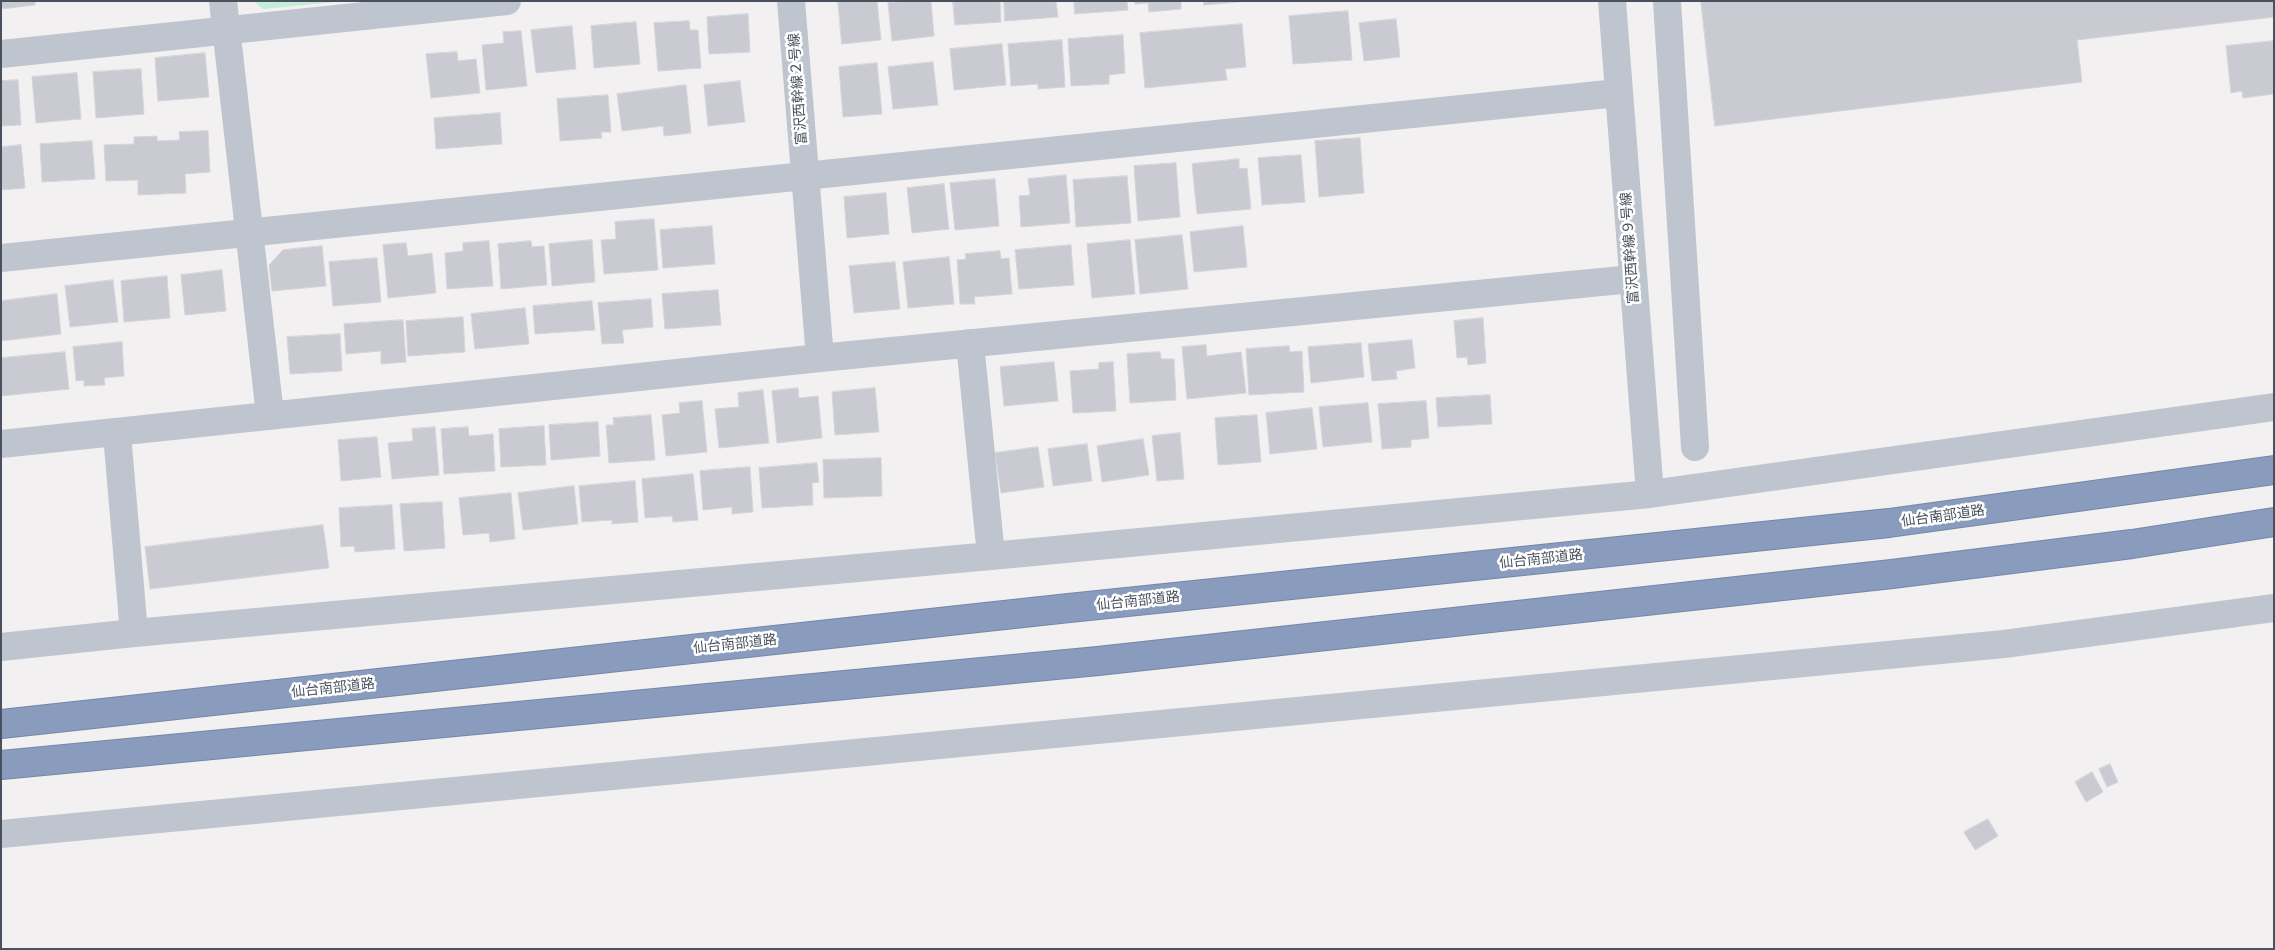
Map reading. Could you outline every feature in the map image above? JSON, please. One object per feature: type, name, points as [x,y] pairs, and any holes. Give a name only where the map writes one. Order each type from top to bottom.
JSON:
[{"type":"highway","name":"仙台南部道路","points":[[1,724],[1069,608],[1889,523],[2274,470]]},
{"type":"highway","points":[[1,765],[1117,659],[1892,574],[2132,544],[2274,522]]},
{"type":"street","points":[[222,1],[270,415]]},
{"type":"street","points":[[1,54],[507,1]]},
{"type":"street","name":"富沢西幹線２号線","points":[[791,1],[820,358]]},
{"type":"street","name":"富沢西幹線９号線","points":[[1612,1],[1650,494]]},
{"type":"street","points":[[1667,1],[1695,447]]},
{"type":"street","points":[[1,258],[805,177],[1618,92]]},
{"type":"street","points":[[1,444],[117,434],[270,415],[820,358],[1632,278]]},
{"type":"street","points":[[970,343],[991,556]]},
{"type":"street","points":[[1,647],[134,633],[991,556],[1650,494],[2274,407]]},
{"type":"street","points":[[117,434],[134,633]]},
{"type":"street","points":[[1,834],[2004,644],[2274,608]]},
{"type":"green space","points":[[253,1],[345,1],[263,9]]},
{"type":"building","points":[[1,1],[35,1],[35,5],[1,9]]},
{"type":"building","points":[[838,1],[877,1],[881,40],[842,44]]},
{"type":"building","points":[[931,1],[934,36],[892,41],[888,3]]},
{"type":"building","points":[[953,1],[1000,1],[1001,22],[955,25]]},
{"type":"building","points":[[1004,1],[1056,1],[1058,17],[1005,21]]},
{"type":"building","points":[[1074,1],[1127,1],[1128,10],[1075,14]]},
{"type":"building","points":[[1135,1],[1181,1],[1181,9],[1149,12],[1148,3],[1135,4]]},
{"type":"building","points":[[1204,1],[1250,1],[1204,5]]},
{"type":"building","points":[[1701,1],[2274,1],[2274,17],[2077,40],[2082,82],[1715,126]]},
{"type":"building","points":[[1348,11],[1352,60],[1293,64],[1289,16]]},
{"type":"building","points":[[748,14],[750,52],[709,54],[707,17]]},
{"type":"building","points":[[1396,19],[1400,57],[1364,61],[1359,23]]},
{"type":"building","points":[[689,21],[690,30],[698,30],[701,68],[658,71],[654,23]]},
{"type":"building","points":[[636,22],[640,64],[594,68],[591,26]]},
{"type":"building","points":[[1242,24],[1246,67],[1225,69],[1227,80],[1145,88],[1140,33]]},
{"type":"building","points":[[572,26],[576,69],[536,73],[531,30]]},
{"type":"building","points":[[521,31],[527,86],[486,90],[482,45],[504,43],[503,32]]},
{"type":"building","points":[[1123,35],[1125,73],[1109,75],[1109,84],[1071,86],[1068,39]]},
{"type":"building","points":[[1062,40],[1065,87],[1038,89],[1038,84],[1011,86],[1008,44]]},
{"type":"building","points":[[2274,41],[2274,94],[2243,98],[2242,91],[2231,93],[2226,46]]},
{"type":"building","points":[[1002,44],[1006,85],[954,90],[950,49]]},
{"type":"building","points":[[457,52],[458,61],[476,59],[480,93],[431,98],[426,54]]},
{"type":"building","points":[[205,53],[209,97],[158,101],[155,58]]},
{"type":"building","points":[[933,62],[938,105],[893,109],[888,67]]},
{"type":"building","points":[[877,63],[882,114],[843,117],[839,67]]},
{"type":"building","points":[[141,69],[144,114],[96,118],[93,72]]},
{"type":"building","points":[[77,73],[81,119],[36,123],[32,77]]},
{"type":"building","points":[[18,80],[21,125],[1,126],[1,81]]},
{"type":"building","points":[[740,81],[745,122],[708,126],[704,85]]},
{"type":"building","points":[[686,85],[691,133],[664,136],[663,126],[622,131],[617,94]]},
{"type":"building","points":[[608,95],[611,132],[601,132],[602,138],[560,141],[557,99]]},
{"type":"building","points":[[500,113],[502,144],[436,149],[434,118]]},
{"type":"building","points":[[208,131],[210,172],[185,174],[186,193],[138,195],[138,180],[106,181],[104,145],[134,144],[134,137],[157,136],[157,141],[180,140],[179,132]]},
{"type":"building","points":[[1360,138],[1364,193],[1319,197],[1315,141]]},
{"type":"building","points":[[92,141],[95,179],[42,182],[40,144]]},
{"type":"building","points":[[21,145],[25,188],[1,190],[1,147]]},
{"type":"building","points":[[1301,155],[1305,202],[1262,205],[1258,158]]},
{"type":"building","points":[[1239,159],[1239,169],[1247,168],[1251,209],[1197,214],[1192,164]]},
{"type":"building","points":[[1176,163],[1180,217],[1138,221],[1134,166]]},
{"type":"building","points":[[1066,175],[1070,223],[1021,227],[1019,196],[1030,195],[1028,179]]},
{"type":"building","points":[[1127,176],[1131,223],[1076,227],[1073,180]]},
{"type":"building","points":[[995,179],[999,226],[955,230],[950,183]]},
{"type":"building","points":[[944,184],[949,229],[912,233],[907,188]]},
{"type":"building","points":[[886,193],[889,234],[847,238],[844,197]]},
{"type":"building","points":[[654,219],[658,270],[604,274],[601,240],[616,239],[615,222]]},
{"type":"building","points":[[712,226],[715,264],[663,268],[660,230]]},
{"type":"building","points":[[1243,226],[1247,267],[1194,272],[1190,232]]},
{"type":"building","points":[[1182,235],[1188,289],[1140,294],[1135,240]]},
{"type":"building","points":[[592,240],[595,282],[552,286],[549,244]]},
{"type":"building","points":[[1130,240],[1135,294],[1092,298],[1087,244]]},
{"type":"building","points":[[489,241],[493,286],[447,289],[445,253],[463,251],[463,243]]},
{"type":"building","points":[[531,241],[532,247],[544,246],[547,285],[501,289],[498,244]]},
{"type":"building","points":[[406,243],[408,256],[432,253],[436,293],[388,298],[383,245]]},
{"type":"building","points":[[1071,245],[1074,285],[1019,289],[1015,250]]},
{"type":"building","points":[[322,246],[326,286],[272,291],[269,265],[283,250]]},
{"type":"building","points":[[1000,251],[1001,259],[1009,258],[1012,294],[974,297],[975,304],[960,304],[957,260],[966,259],[965,254]]},
{"type":"building","points":[[949,257],[954,304],[908,308],[903,262]]},
{"type":"building","points":[[377,258],[381,302],[333,306],[329,262]]},
{"type":"building","points":[[895,262],[900,309],[854,313],[849,266]]},
{"type":"building","points":[[222,270],[226,311],[185,315],[181,275]]},
{"type":"building","points":[[167,276],[170,318],[124,322],[121,281]]},
{"type":"building","points":[[113,280],[118,322],[70,327],[65,286]]},
{"type":"building","points":[[718,290],[721,325],[665,329],[662,294]]},
{"type":"building","points":[[57,294],[61,334],[1,341],[1,301]]},
{"type":"building","points":[[651,299],[653,327],[622,330],[624,343],[602,344],[598,303]]},
{"type":"building","points":[[592,301],[595,330],[535,334],[533,306]]},
{"type":"building","points":[[525,308],[529,344],[475,349],[471,314]]},
{"type":"building","points":[[463,317],[465,352],[408,356],[406,321]]},
{"type":"building","points":[[1483,318],[1486,363],[1468,365],[1467,357],[1457,358],[1454,321]]},
{"type":"building","points":[[403,320],[406,362],[381,364],[381,351],[346,354],[344,324]]},
{"type":"building","points":[[340,334],[342,371],[290,374],[287,337]]},
{"type":"building","points":[[1412,340],[1415,368],[1396,371],[1397,379],[1372,381],[1368,344]]},
{"type":"building","points":[[122,342],[124,376],[104,378],[105,385],[84,386],[84,380],[76,381],[73,347]]},
{"type":"building","points":[[1361,343],[1364,377],[1311,383],[1308,347]]},
{"type":"building","points":[[1206,345],[1207,356],[1241,352],[1246,393],[1187,399],[1182,347]]},
{"type":"building","points":[[1289,346],[1290,352],[1302,351],[1304,392],[1249,395],[1246,349]]},
{"type":"building","points":[[65,352],[69,389],[1,396],[1,358]]},
{"type":"building","points":[[1160,352],[1161,359],[1174,359],[1176,400],[1130,403],[1127,354]]},
{"type":"building","points":[[1054,362],[1058,401],[1004,406],[1000,367]]},
{"type":"building","points":[[1113,362],[1116,411],[1073,413],[1070,371],[1099,369],[1099,363]]},
{"type":"building","points":[[798,388],[799,398],[818,396],[822,438],[777,443],[772,391]]},
{"type":"building","points":[[875,388],[879,432],[835,435],[832,392]]},
{"type":"building","points":[[763,390],[769,443],[719,448],[715,409],[739,407],[738,393]]},
{"type":"building","points":[[1490,395],[1492,424],[1438,427],[1436,398]]},
{"type":"building","points":[[702,401],[707,452],[666,456],[662,415],[680,413],[679,403]]},
{"type":"building","points":[[1426,401],[1429,438],[1411,440],[1411,447],[1382,449],[1378,404]]},
{"type":"building","points":[[1368,403],[1372,442],[1323,447],[1319,407]]},
{"type":"building","points":[[1312,408],[1317,449],[1270,454],[1266,413]]},
{"type":"building","points":[[651,415],[655,460],[609,463],[606,425],[614,425],[613,418]]},
{"type":"building","points":[[1257,415],[1261,462],[1218,465],[1215,418]]},
{"type":"building","points":[[598,422],[600,456],[551,460],[549,425]]},
{"type":"building","points":[[544,426],[546,465],[501,467],[499,429]]},
{"type":"building","points":[[435,427],[439,475],[392,479],[388,443],[413,441],[412,429]]},
{"type":"building","points":[[468,427],[469,436],[493,434],[495,471],[444,474],[441,429]]},
{"type":"building","points":[[1180,433],[1184,479],[1157,481],[1152,436]]},
{"type":"building","points":[[377,437],[381,477],[341,481],[338,440]]},
{"type":"building","points":[[1143,439],[1149,475],[1102,482],[1097,446]]},
{"type":"building","points":[[1087,444],[1092,481],[1053,486],[1048,449]]},
{"type":"building","points":[[1038,447],[1044,487],[1001,493],[995,453]]},
{"type":"building","points":[[881,458],[882,496],[824,498],[823,460]]},
{"type":"building","points":[[817,463],[819,482],[812,483],[813,505],[762,508],[759,468]]},
{"type":"building","points":[[750,467],[753,512],[732,514],[732,507],[703,510],[700,471]]},
{"type":"building","points":[[693,474],[698,520],[673,522],[672,516],[645,518],[642,479]]},
{"type":"building","points":[[635,481],[638,522],[612,524],[612,520],[582,522],[579,486]]},
{"type":"building","points":[[574,486],[578,524],[523,530],[518,493]]},
{"type":"building","points":[[511,493],[515,539],[490,542],[489,533],[463,535],[459,498]]},
{"type":"building","points":[[442,502],[445,548],[404,551],[400,504]]},
{"type":"building","points":[[392,505],[395,549],[355,552],[354,546],[341,547],[339,508]]},
{"type":"building","points":[[323,525],[329,568],[150,589],[145,547]]},
{"type":"building","points":[[2110,764],[2118,782],[2107,787],[2099,769]]},
{"type":"building","points":[[2092,772],[2103,792],[2086,802],[2075,782]]},
{"type":"building","points":[[1988,819],[1998,836],[1975,850],[1964,832]]}]
